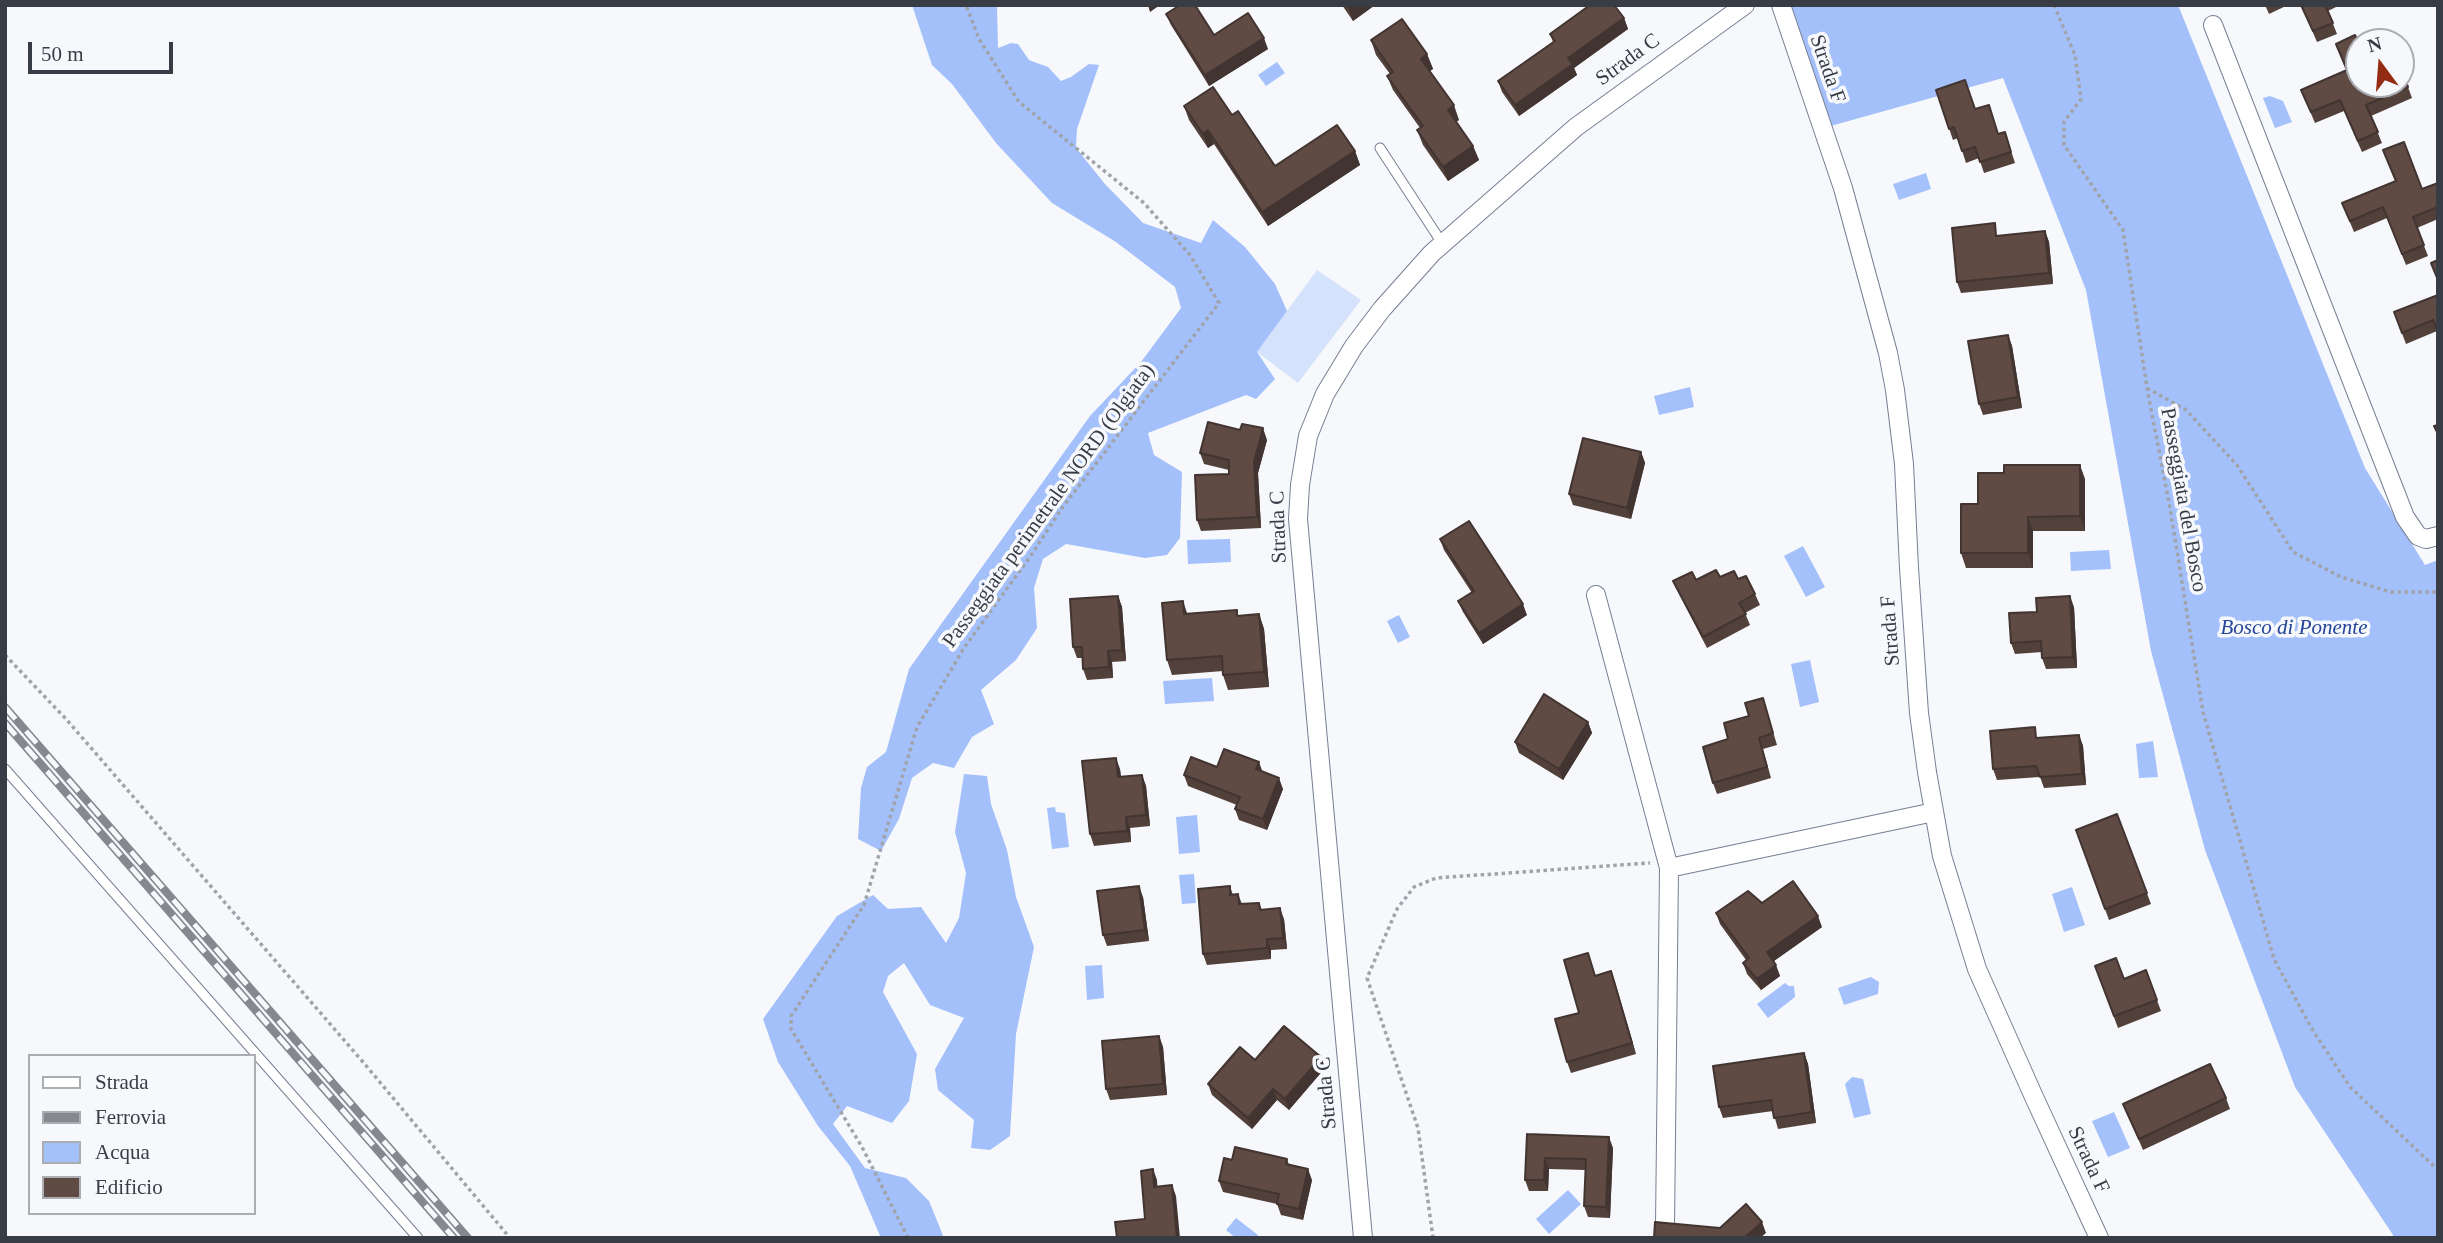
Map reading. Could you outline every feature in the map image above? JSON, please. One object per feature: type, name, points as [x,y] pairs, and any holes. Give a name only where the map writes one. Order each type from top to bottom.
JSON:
[{"type":"street","name":"Strada C","points":[[1363,1238],[1298,519],[1305,450],[1313,422],[1338,369],[1390,299],[1442,243],[1576,127],[1745,5]]},
{"type":"street","name":"Strada F","points":[[1782,5],[1843,188],[1888,353],[1904,464],[1919,713],[1934,811],[1952,892],[1978,969],[2099,1238]]},
{"type":"street","points":[[2213,25],[2405,517],[2418,536],[2426,539],[2438,536]]},
{"type":"street","points":[[1596,595],[1669,868],[1665,1226]]},
{"type":"street","points":[[1669,868],[1934,811]]},
{"type":"lane","points":[[1380,148],[1442,243]]},
{"type":"lane","points":[[5,769],[418,1238]]},
{"type":"path","name":"Passeggiata perimetrale NORD (Olgiata)","points":[[908,1238],[862,1147],[791,1028],[791,1017],[864,905],[917,726],[964,648],[1062,508],[1219,303],[1190,255],[1144,204],[1019,102],[979,39],[966,5]]},
{"type":"path","name":"Passeggiata del Bosco","points":[[2054,5],[2075,55],[2081,99],[2064,122],[2064,145],[2123,230],[2147,388],[2170,508],[2203,712],[2274,960],[2312,1029],[2350,1087],[2438,1170]]},
{"type":"path","points":[[2147,388],[2186,410],[2237,465],[2293,552],[2341,578],[2391,592],[2438,592]]},
{"type":"path","points":[[5,655],[66,719],[510,1238]]},
{"type":"path","points":[[1433,1238],[1419,1128],[1367,978],[1397,909],[1414,887],[1436,878],[1648,863],[1669,868]]},
{"type":"shaded area","points":[[1317,270],[1361,300],[1298,383],[1257,352]]},
{"type":"green space","points":[[912,5],[997,5],[998,48],[1011,43],[1018,44],[1029,60],[1048,67],[1061,81],[1089,64],[1099,65],[1077,129],[1076,148],[1105,184],[1143,223],[1201,243],[1213,220],[1245,247],[1275,284],[1287,311],[1257,352],[1275,379],[1256,399],[1246,395],[1148,433],[1154,455],[1182,472],[1180,538],[1167,555],[1145,558],[1066,544],[1043,559],[1034,588],[1037,628],[1016,660],[981,690],[994,724],[972,737],[954,768],[933,763],[912,778],[899,819],[881,851],[858,839],[861,788],[867,767],[886,752],[909,669],[1090,416],[1141,362],[1181,308],[1175,287],[1116,242],[1052,203],[996,143],[952,84],[932,65]]},
{"type":"green space","name":"Bosco di Ponente","points":[[1782,5],[2178,5],[2365,468],[2425,565],[2438,560],[2438,1238],[2395,1238],[2295,1087],[2205,850],[2151,651],[2086,290],[2003,78],[1827,127]]},
{"type":"green space","points":[[964,774],[987,776],[991,804],[1007,850],[1016,897],[1034,947],[1016,1034],[1010,1136],[990,1150],[971,1148],[974,1120],[938,1090],[935,1069],[964,1018],[930,1005],[904,963],[888,976],[883,992],[917,1054],[909,1101],[892,1123],[847,1106],[833,1124],[865,1168],[906,1178],[929,1201],[944,1238],[881,1238],[850,1166],[818,1126],[778,1062],[763,1019],[837,916],[873,895],[888,909],[921,907],[946,943],[959,918],[966,873],[955,832]]},
{"type":"water","points":[[1277,62],[1285,73],[1266,86],[1258,75]]},
{"type":"water","points":[[2270,96],[2283,101],[2292,122],[2275,128],[2263,98]]},
{"type":"water","points":[[1926,173],[1931,189],[1899,200],[1893,184]]},
{"type":"water","points":[[1690,387],[1694,407],[1659,415],[1654,396]]},
{"type":"water","points":[[1230,539],[1231,562],[1188,564],[1187,540]]},
{"type":"water","points":[[1803,546],[1825,587],[1806,597],[1784,556]]},
{"type":"water","points":[[2109,550],[2111,569],[2071,571],[2070,552]]},
{"type":"water","points":[[1399,615],[1410,637],[1398,643],[1387,621]]},
{"type":"water","points":[[1810,660],[1819,702],[1800,707],[1791,664]]},
{"type":"water","points":[[1212,678],[1214,701],[1165,704],[1163,681]]},
{"type":"water","points":[[2153,741],[2158,777],[2139,778],[2136,744]]},
{"type":"water","points":[[1055,807],[1056,812],[1065,813],[1069,847],[1052,849],[1047,808]]},
{"type":"water","points":[[1197,815],[1200,852],[1179,854],[1176,817]]},
{"type":"water","points":[[1194,874],[1196,903],[1182,904],[1179,875]]},
{"type":"water","points":[[2072,887],[2085,925],[2064,932],[2052,894]]},
{"type":"water","points":[[1102,965],[1104,998],[1087,1000],[1085,966]]},
{"type":"water","points":[[1871,977],[1879,982],[1878,994],[1844,1005],[1838,988]]},
{"type":"water","points":[[1785,983],[1794,986],[1795,997],[1768,1018],[1757,1004]]},
{"type":"water","points":[[1852,1077],[1863,1079],[1871,1114],[1854,1118],[1845,1084]]},
{"type":"water","points":[[2114,1112],[2130,1148],[2108,1157],[2092,1121]]},
{"type":"water","points":[[1568,1190],[1581,1204],[1549,1234],[1536,1219]]},
{"type":"water","points":[[1236,1218],[1258,1235],[1256,1238],[1236,1238],[1226,1230]]},
{"type":"building","points":[[1180,5],[1195,5],[1214,35],[1248,13],[1264,38],[1205,75],[1166,14]]},
{"type":"building","points":[[1590,5],[1614,5],[1624,18],[1568,58],[1573,64],[1515,105],[1498,81],[1555,41],[1550,34]]},
{"type":"building","points":[[2301,5],[2325,5],[2333,23],[2313,31]]},
{"type":"building","points":[[1402,19],[1427,54],[1421,59],[1454,105],[1448,110],[1473,146],[1443,167],[1417,130],[1423,126],[1387,76],[1393,72],[1371,40]]},
{"type":"building","points":[[2345,40],[2345,65],[2336,44]]},
{"type":"building","points":[[2345,71],[2345,98],[2382,98],[2366,105],[2378,132],[2358,141],[2340,100],[2311,112],[2301,90]]},
{"type":"building","points":[[1965,80],[1975,109],[1989,105],[1998,134],[2005,132],[2011,152],[1980,162],[1975,147],[1962,151],[1954,127],[1949,129],[1936,90]]},
{"type":"building","points":[[1213,87],[1232,115],[1238,111],[1275,166],[1337,125],[1355,151],[1262,212],[1208,130],[1203,134],[1184,106]]},
{"type":"building","points":[[2404,142],[2422,189],[2438,183],[2438,207],[2413,217],[2424,245],[2402,254],[2383,207],[2350,221],[2342,203],[2396,181],[2383,150]]},
{"type":"building","points":[[1995,223],[1996,236],[2045,231],[2049,273],[1957,282],[1952,228]]},
{"type":"building","points":[[2438,260],[2438,280],[2431,263]]},
{"type":"building","points":[[2438,295],[2438,332],[2433,320],[2402,333],[2394,312]]},
{"type":"building","points":[[2008,335],[2018,397],[1979,404],[1968,341]]},
{"type":"building","points":[[1208,422],[1240,430],[1242,424],[1263,428],[1254,462],[1257,517],[1197,520],[1195,475],[1229,474],[1229,460],[1200,453]]},
{"type":"building","points":[[1583,438],[1641,452],[1627,508],[1569,494]]},
{"type":"building","points":[[2004,465],[2080,465],[2080,516],[2028,517],[2028,553],[1961,553],[1961,504],[1978,504],[1978,473],[2004,473]]},
{"type":"building","points":[[1469,521],[1523,604],[1479,633],[1458,601],[1474,591],[1440,539]]},
{"type":"building","points":[[1716,570],[1720,577],[1734,571],[1738,579],[1746,576],[1755,594],[1739,603],[1746,614],[1703,637],[1673,581],[1692,572],[1696,580]]},
{"type":"building","points":[[1118,596],[1122,650],[1108,651],[1109,667],[1083,669],[1082,647],[1073,647],[1070,599]]},
{"type":"building","points":[[2070,596],[2073,657],[2042,658],[2041,641],[2011,643],[2009,613],[2037,612],[2036,598]]},
{"type":"building","points":[[1183,601],[1184,614],[1237,610],[1237,616],[1259,614],[1264,672],[1223,675],[1222,656],[1167,660],[1162,603]]},
{"type":"building","points":[[1544,694],[1588,722],[1559,769],[1515,742]]},
{"type":"building","points":[[1763,698],[1773,733],[1759,738],[1767,767],[1713,783],[1703,747],[1728,739],[1724,723],[1749,716],[1745,703]]},
{"type":"building","points":[[2035,727],[2036,738],[2079,735],[2082,774],[2040,777],[2036,766],[1993,769],[1990,731]]},
{"type":"building","points":[[1224,749],[1259,762],[1256,769],[1279,778],[1263,819],[1235,809],[1240,797],[1184,775],[1191,757],[1217,767]]},
{"type":"building","points":[[1116,758],[1118,777],[1142,775],[1146,815],[1126,817],[1127,831],[1090,834],[1082,761]]},
{"type":"building","points":[[2117,814],[2147,893],[2105,909],[2076,830]]},
{"type":"building","points":[[1793,881],[1818,916],[1767,952],[1776,965],[1757,979],[1743,963],[1749,958],[1716,913],[1748,891],[1762,903]]},
{"type":"building","points":[[1139,886],[1145,930],[1103,935],[1097,891]]},
{"type":"building","points":[[1230,886],[1230,895],[1238,894],[1239,904],[1259,903],[1260,910],[1280,908],[1283,938],[1267,939],[1267,948],[1203,954],[1198,889]]},
{"type":"building","points":[[1588,953],[1595,976],[1611,971],[1632,1043],[1567,1062],[1555,1019],[1579,1013],[1564,960]]},
{"type":"building","points":[[2116,958],[2124,979],[2146,970],[2157,1000],[2114,1016],[2095,966]]},
{"type":"building","points":[[1284,1026],[1321,1057],[1285,1099],[1273,1089],[1248,1118],[1208,1084],[1240,1047],[1255,1060]]},
{"type":"building","points":[[1159,1036],[1163,1084],[1106,1089],[1102,1041]]},
{"type":"building","points":[[1804,1053],[1812,1112],[1774,1118],[1771,1100],[1719,1107],[1713,1066]]},
{"type":"building","points":[[2210,1064],[2226,1098],[2139,1139],[2123,1104]]},
{"type":"building","points":[[1527,1134],[1609,1137],[1606,1207],[1584,1206],[1586,1159],[1545,1158],[1544,1180],[1525,1180]]},
{"type":"building","points":[[1235,1147],[1287,1159],[1286,1164],[1308,1169],[1299,1209],[1277,1204],[1279,1194],[1219,1181],[1224,1158],[1232,1160]]},
{"type":"building","points":[[1153,1169],[1154,1187],[1172,1185],[1177,1238],[1117,1238],[1115,1222],[1145,1219],[1141,1171]]},
{"type":"building","points":[[1746,1204],[1762,1222],[1744,1238],[1654,1238],[1655,1222],[1720,1228]]},
{"type":"railway","points":[[5,707],[468,1238]]},
{"type":"railway","points":[[5,723],[454,1238]]}]
